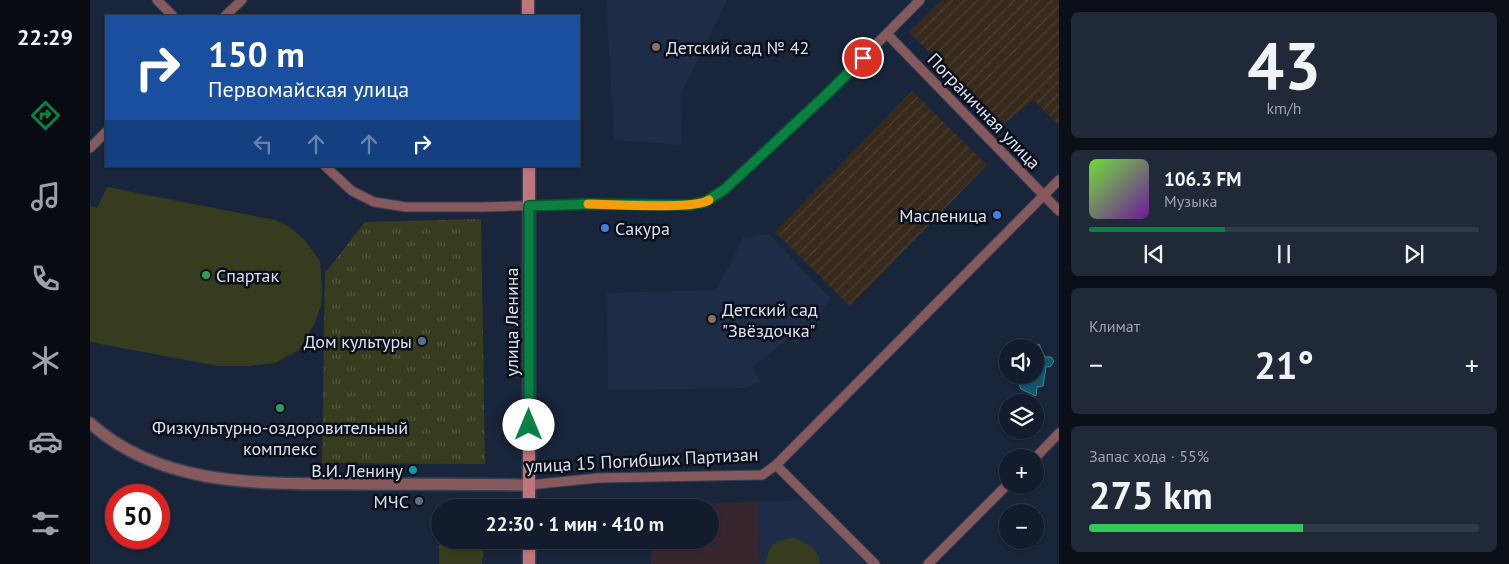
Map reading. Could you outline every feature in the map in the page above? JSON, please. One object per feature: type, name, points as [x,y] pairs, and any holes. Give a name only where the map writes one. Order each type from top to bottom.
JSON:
[{"type":"main road","points":[[528,0],[528,15]]},
{"type":"main road","name":"улица Ленина","points":[[529,167],[529,499]]},
{"type":"main road","points":[[529,549],[529,564]]},
{"type":"street","points":[[157,0],[172,15]]},
{"type":"street","points":[[226,15],[242,0]]},
{"type":"street","points":[[326,167],[352,191],[374,202],[406,207],[589,204],[689,205],[705,202],[725,189],[827,94],[920,0]]},
{"type":"street","name":"Пограничная улица","points":[[886,34],[1059,211]]},
{"type":"street","points":[[90,148],[105,133]]},
{"type":"street","name":"улица 15 Погибших Партизан","points":[[90,423],[100,432],[130,451],[164,466],[201,477],[259,483],[529,485],[598,478],[762,475],[776,465],[1059,180]]},
{"type":"street","points":[[1043,449],[1059,433]]},
{"type":"street","points":[[776,465],[875,564]]},
{"type":"street","points":[[928,564],[999,493]]},
{"type":"shaded area","name":"Детский сад № 42","points":[[606,0],[727,0],[681,94],[682,145],[614,140]]},
{"type":"shaded area","points":[[942,0],[1059,0],[1059,125],[1033,100],[1002,125],[909,32]]},
{"type":"shaded area","points":[[912,91],[987,165],[850,306],[775,232]]},
{"type":"shaded area","name":"Детский сад \"Звёздочка\"","points":[[769,234],[831,299],[797,345],[789,338],[753,367],[761,382],[745,388],[608,390],[607,293],[716,290],[743,238]]},
{"type":"shaded area","points":[[1044,355],[1045,357],[1051,357],[1054,361],[1051,366],[1046,367],[1044,380]]},
{"type":"shaded area","points":[[1019,384],[1043,384],[1043,386],[1037,387],[1036,394],[1021,389]]},
{"type":"shaded area","points":[[803,500],[866,564],[760,564],[758,502]]},
{"type":"shaded area","points":[[758,502],[760,564],[651,564],[652,549],[719,549],[719,503]]},
{"type":"green space","name":"Спартак","points":[[107,187],[275,220],[289,227],[304,239],[320,261],[322,289],[321,305],[315,323],[299,350],[275,363],[247,366],[218,366],[90,342],[90,206],[97,208]]},
{"type":"green space","points":[[481,219],[485,464],[322,463],[325,273],[365,222]]},
{"type":"green space","points":[[794,538],[808,544],[815,550],[820,564],[765,564],[774,544],[782,540]]},
{"type":"green space","points":[[439,549],[483,549],[482,564],[439,564]]},
{"type":"green space","points":[[452,549],[468,549],[468,564],[452,564]]},
{"type":"slow traffic","points":[[588,204],[689,205],[709,200]]},
{"type":"place","name":"Детский сад № 42","points":[[656,47]]},
{"type":"place","name":"Масленица","points":[[997,215]]},
{"type":"place","name":"Сакура","points":[[605,228]]},
{"type":"place","name":"Спартак","points":[[206,275]]},
{"type":"place","name":"Детский сад \"Звёздочка\"","points":[[712,319]]},
{"type":"place","name":"Дом культуры","points":[[422,341]]},
{"type":"place","name":"Физкультурно-оздоровительный комплекс","points":[[280,408]]},
{"type":"place","name":"В.И. Ленину","points":[[413,470]]},
{"type":"place","name":"МЧС","points":[[419,501]]},
{"type":"route","points":[[529,425],[529,206],[589,204],[689,205],[705,202],[725,189],[863,58]]}]
